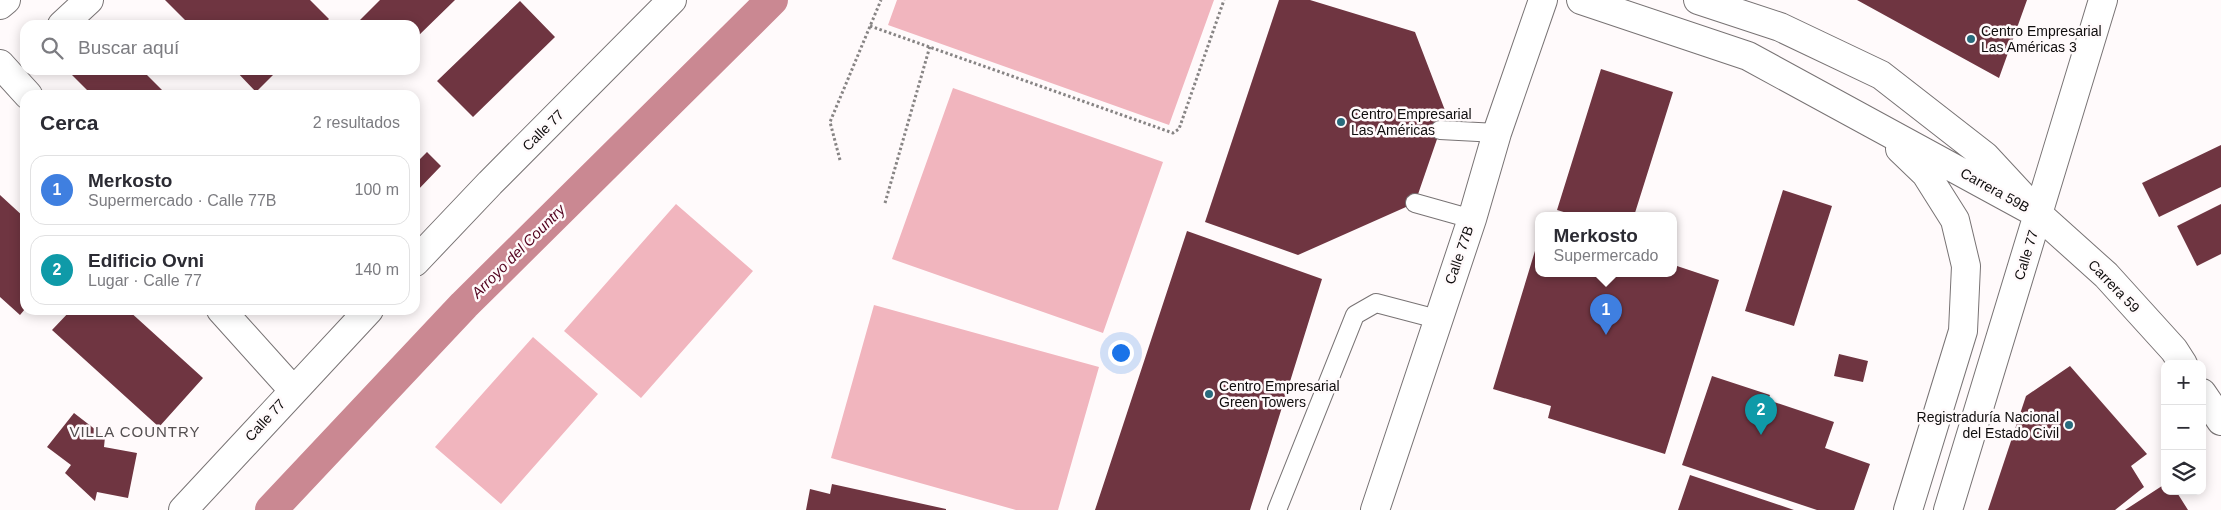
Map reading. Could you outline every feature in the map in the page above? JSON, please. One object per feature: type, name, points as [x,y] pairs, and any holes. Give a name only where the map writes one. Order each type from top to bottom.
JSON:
[{"type":"street","points":[[0,5],[6,0]]},
{"type":"street","points":[[67,20],[89,0]]},
{"type":"street","name":"Calle 77","points":[[420,257],[490,183],[672,0]]},
{"type":"street","name":"Calle 77B","points":[[1375,510],[1395,455],[1437,319],[1472,219],[1497,133],[1543,0]]},
{"type":"street","name":"Carrera 59B","points":[[1581,0],[1748,56],[2038,214]]},
{"type":"street","name":"Carrera 59B","points":[[1698,0],[1780,27],[1880,75],[1985,156],[2038,214]]},
{"type":"street","name":"Calle 77","points":[[1948,510],[2103,0]]},
{"type":"street","points":[[9,71],[24,90]]},
{"type":"street","points":[[1872,123],[1926,174],[1955,220],[1966,266],[1963,331],[1908,510]]},
{"type":"street","name":"Carrera 59","points":[[2038,214],[2106,275],[2174,350],[2180,360]]},
{"type":"street","points":[[226,315],[293,390]]},
{"type":"street","name":"Calle 77","points":[[183,510],[364,315]]},
{"type":"street","points":[[2206,399],[2221,421]]},
{"type":"lane","points":[[1440,130],[1497,133]]},
{"type":"lane","points":[[1415,203],[1472,219]]},
{"type":"lane","points":[[1277,510],[1355,315],[1376,303],[1437,319]]},
{"type":"path","points":[[840,160],[830,122],[881,0]]},
{"type":"path","points":[[870,26],[1173,133],[1182,122],[1224,0]]},
{"type":"path","points":[[885,203],[930,46]]},
{"type":"shaded area","points":[[897,0],[1214,0],[1169,125],[888,25]]},
{"type":"shaded area","points":[[953,88],[1163,162],[1103,333],[892,259]]},
{"type":"shaded area","points":[[676,204],[753,271],[641,398],[564,331]]},
{"type":"shaded area","points":[[874,305],[1099,367],[1058,510],[1016,510],[831,458]]},
{"type":"shaded area","points":[[533,337],[598,394],[501,504],[435,447]]},
{"type":"building","points":[[165,0],[310,0],[329,19],[328,20],[185,20]]},
{"type":"building","points":[[380,0],[455,0],[420,34],[420,20],[360,20]]},
{"type":"building","name":"Centro Empresarial Las Américas","points":[[1279,0],[1310,0],[1415,32],[1446,113],[1415,203],[1298,255],[1205,222]]},
{"type":"building","name":"Centro Empresarial Las Américas 3","points":[[1857,0],[2027,0],[1999,78]]},
{"type":"building","points":[[520,1],[555,37],[473,117],[437,81]]},
{"type":"building","points":[[1601,69],[1673,92],[1635,212],[1564,212],[1557,210]]},
{"type":"building","points":[[72,75],[147,75],[162,90],[87,90]]},
{"type":"building","points":[[240,75],[273,75],[258,90],[254,90]]},
{"type":"building","points":[[2221,145],[2221,187],[2159,217],[2142,183]]},
{"type":"building","points":[[427,152],[441,166],[420,188],[420,159]]},
{"type":"building","points":[[1783,190],[1832,206],[1794,326],[1745,311]]},
{"type":"building","points":[[0,195],[20,213],[20,315],[0,297]]},
{"type":"building","points":[[2221,204],[2221,254],[2197,266],[2177,226]]},
{"type":"building","name":"Centro Empresarial Green Towers","points":[[1187,231],[1322,279],[1250,510],[1095,510]]},
{"type":"building","points":[[1535,251],[1535,277],[1677,277],[1677,266],[1719,280],[1665,454],[1548,418],[1551,406],[1493,389]]},
{"type":"building","points":[[66,315],[134,315],[203,378],[159,427],[52,330]]},
{"type":"building","points":[[1839,354],[1868,361],[1863,382],[1834,376]]},
{"type":"building","name":"Registraduría Nacional del Estado Civil","points":[[2070,366],[2147,454],[2131,466],[2144,487],[2115,510],[1988,510],[2026,396]]},
{"type":"building","points":[[1712,376],[1770,395],[1768,400],[1834,422],[1825,448],[1870,464],[1854,510],[1817,510],[1682,465]]},
{"type":"building","points":[[74,413],[105,437],[104,447],[137,453],[128,498],[97,492],[95,501],[65,473],[71,465],[47,447]]},
{"type":"building","points":[[1690,475],[1794,510],[1678,510]]},
{"type":"building","points":[[832,484],[946,510],[806,510],[810,489],[830,494]]},
{"type":"building","points":[[2161,487],[2161,495],[2179,495],[2188,510],[2125,510]]},
{"type":"waterway","name":"Arroyo del Country","points":[[271,510],[464,305],[772,0]]},
{"type":"place","name":"Centro Empresarial Las Américas 3","points":[[1971,39]]},
{"type":"place","name":"Centro Empresarial Las Américas","points":[[1341,122]]},
{"type":"place","name":"Merkosto","points":[[1606,335]]},
{"type":"place","name":"Centro Empresarial Green Towers","points":[[1209,394]]},
{"type":"place","name":"Registraduría Nacional del Estado Civil","points":[[2069,425]]},
{"type":"place","name":"Edificio Ovni","points":[[1761,435]]},
{"type":"district","name":"VILLA COUNTRY","points":[[135,431]]}]
